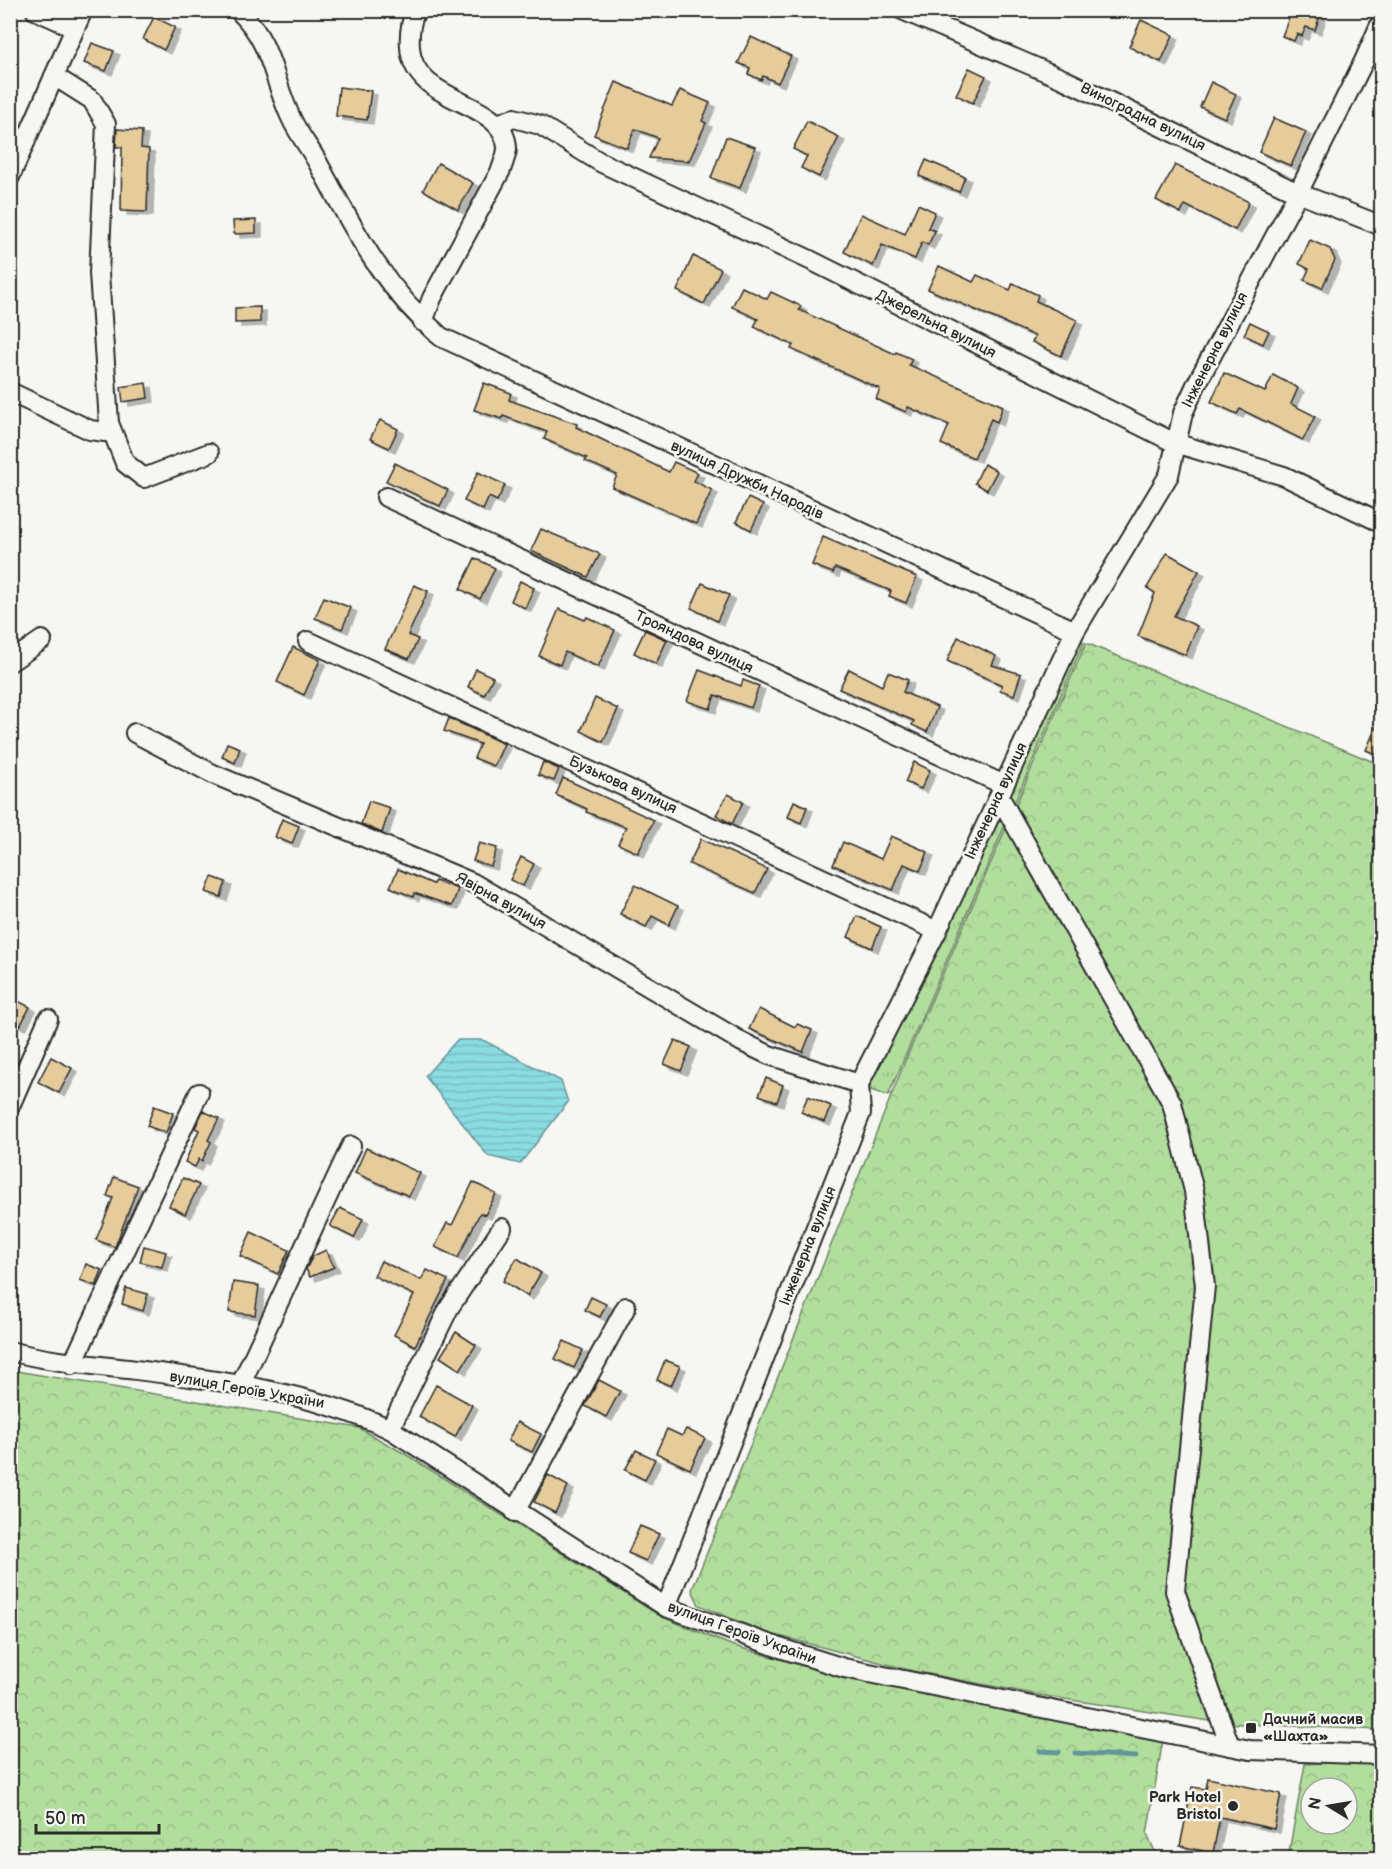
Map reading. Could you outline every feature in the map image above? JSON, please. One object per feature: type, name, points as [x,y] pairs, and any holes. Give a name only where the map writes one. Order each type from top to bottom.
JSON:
[{"type":"street","points":[[36,10],[75,28]]},
{"type":"street","points":[[11,172],[83,10]]},
{"type":"street","name":"вулиця Дружби Народів","points":[[238,10],[253,25],[267,48],[292,120],[381,275],[423,321],[441,337],[1075,631]]},
{"type":"street","points":[[416,10],[409,31],[410,50],[411,60],[420,75],[448,96],[486,115],[497,124],[506,136],[507,150],[501,170],[432,298],[423,321]]},
{"type":"street","name":"Виноградна вулиця","points":[[903,10],[1064,79],[1298,193],[1382,226]]},
{"type":"street","name":"Інженерна вулиця","points":[[666,1607],[861,1113],[860,1084],[937,931],[1075,631],[1169,475],[1183,413],[1196,385],[1298,193],[1364,62],[1382,20]]},
{"type":"street","points":[[54,76],[92,100],[106,124],[99,273],[109,423],[125,463],[144,478],[209,453]]},
{"type":"street","name":"Джерельна вулиця","points":[[497,124],[504,119],[514,118],[540,125],[600,162],[810,260],[1175,443],[1284,476],[1382,523]]},
{"type":"street","points":[[10,392],[99,433],[105,432],[109,423]]},
{"type":"street","name":"Трояндова вулиця","points":[[386,497],[1001,791]]},
{"type":"street","points":[[10,662],[42,640]]},
{"type":"street","name":"Бузькова вулиця","points":[[308,641],[937,931]]},
{"type":"street","name":"Явірна вулиця","points":[[135,733],[213,774],[473,883],[742,1042],[769,1055],[860,1084]]},
{"type":"street","points":[[1001,791],[1172,1103],[1194,1191],[1205,1286],[1174,1591],[1230,1746]]},
{"type":"street","points":[[10,1106],[48,1019]]},
{"type":"street","points":[[72,1365],[199,1094]]},
{"type":"street","points":[[240,1386],[351,1146]]},
{"type":"street","points":[[390,1429],[449,1308],[502,1228]]},
{"type":"street","points":[[515,1512],[626,1307]]},
{"type":"street","name":"вулиця Героїв України","points":[[10,1351],[72,1365],[128,1369],[240,1386],[319,1401],[355,1413],[390,1429],[515,1512],[666,1607],[780,1648],[844,1668],[1259,1751],[1382,1755]]},
{"type":"green space","points":[[1074,638],[1084,642],[888,1096],[865,1088]]},
{"type":"green space","points":[[1086,643],[1381,765],[1381,1730],[1223,1723],[1045,1696],[913,1671],[764,1632],[699,1605],[692,1590],[906,1059]]},
{"type":"green space","points":[[10,1370],[359,1428],[407,1455],[662,1617],[731,1645],[839,1676],[1163,1739],[1147,1834],[1158,1858],[11,1858]]},
{"type":"green space","points":[[1381,1759],[1381,1858],[1274,1858],[1289,1852],[1299,1797],[1299,1836],[1359,1836],[1359,1776],[1303,1776],[1305,1764]]},
{"type":"water","points":[[457,1040],[483,1040],[561,1081],[568,1102],[520,1164],[488,1156],[425,1076]]},
{"type":"building","points":[[1292,10],[1322,10],[1315,30],[1306,27],[1302,36],[1297,34],[1294,41],[1282,36]]},
{"type":"building","points":[[154,17],[175,27],[164,50],[143,39]]},
{"type":"building","points":[[1141,20],[1173,35],[1161,62],[1129,47]]},
{"type":"building","points":[[751,37],[791,56],[778,83],[763,76],[761,80],[748,74],[750,68],[738,63]]},
{"type":"building","points":[[92,43],[114,51],[106,71],[84,63]]},
{"type":"building","points":[[969,68],[986,76],[973,103],[956,95]]},
{"type":"building","points":[[616,82],[672,106],[680,90],[710,103],[702,121],[706,123],[689,161],[649,158],[658,138],[635,129],[627,148],[594,135]]},
{"type":"building","points":[[1211,82],[1236,94],[1225,118],[1200,107]]},
{"type":"building","points":[[339,87],[371,91],[367,120],[336,116]]},
{"type":"building","points":[[1274,118],[1306,132],[1291,166],[1259,152]]},
{"type":"building","points":[[807,121],[839,137],[819,177],[801,168],[807,156],[793,149]]},
{"type":"building","points":[[117,129],[142,131],[141,148],[149,149],[147,212],[121,211],[122,147],[116,147]]},
{"type":"building","points":[[726,137],[755,147],[740,188],[711,178]]},
{"type":"building","points":[[926,160],[965,177],[959,192],[919,176]]},
{"type":"building","points":[[438,163],[473,183],[458,210],[423,190]]},
{"type":"building","points":[[1175,165],[1249,202],[1235,230],[1185,205],[1181,213],[1156,200]]},
{"type":"building","points":[[918,204],[935,212],[928,228],[935,231],[928,245],[922,242],[915,259],[882,245],[873,266],[844,252],[861,214],[905,234]]},
{"type":"building","points":[[256,220],[256,233],[234,234],[233,221]]},
{"type":"building","points":[[1310,240],[1330,249],[1335,260],[1322,288],[1304,280],[1309,269],[1299,264]]},
{"type":"building","points":[[693,256],[721,269],[704,304],[677,291]]},
{"type":"building","points":[[939,266],[973,282],[977,275],[1010,290],[1013,283],[1038,295],[1036,301],[1077,320],[1061,356],[1032,342],[1035,336],[928,289]]},
{"type":"building","points":[[742,287],[767,299],[771,292],[801,306],[799,310],[895,354],[896,352],[912,359],[909,365],[1003,406],[997,422],[991,419],[974,458],[941,444],[949,425],[908,407],[906,412],[876,399],[880,389],[791,349],[793,345],[754,327],[758,319],[732,307]]},
{"type":"building","points":[[260,307],[260,322],[235,323],[235,308]]},
{"type":"building","points":[[1250,322],[1269,331],[1263,344],[1244,335]]},
{"type":"building","points":[[1224,373],[1265,392],[1273,375],[1298,388],[1291,404],[1315,416],[1303,440],[1240,409],[1237,414],[1211,402]]},
{"type":"building","points":[[146,383],[148,398],[123,402],[121,387]]},
{"type":"building","points":[[484,383],[511,393],[509,400],[577,424],[576,427],[669,472],[674,462],[698,473],[694,481],[712,490],[696,524],[612,487],[617,475],[585,461],[587,458],[544,439],[547,432],[503,416],[502,419],[474,410]]},
{"type":"building","points":[[380,420],[398,429],[389,448],[370,439]]},
{"type":"building","points":[[395,463],[448,490],[440,506],[386,481]]},
{"type":"building","points":[[984,464],[997,471],[987,490],[975,483]]},
{"type":"building","points":[[478,472],[505,485],[497,501],[489,497],[483,510],[464,501]]},
{"type":"building","points":[[748,498],[763,505],[751,530],[736,522]]},
{"type":"building","points":[[541,529],[600,554],[588,577],[531,551]]},
{"type":"building","points":[[823,537],[917,577],[906,603],[889,596],[891,591],[835,568],[833,573],[812,565]]},
{"type":"building","points":[[1167,553],[1199,571],[1174,616],[1197,626],[1186,655],[1138,636],[1155,593],[1147,588]]},
{"type":"building","points":[[475,558],[495,568],[480,599],[460,589]]},
{"type":"building","points":[[520,581],[534,588],[525,608],[511,601]]},
{"type":"building","points":[[702,583],[729,595],[717,621],[691,608]]},
{"type":"building","points":[[414,585],[428,591],[408,635],[418,639],[409,659],[385,649]]},
{"type":"building","points":[[324,597],[351,608],[342,629],[315,618]]},
{"type":"building","points":[[559,609],[585,620],[587,617],[615,630],[598,667],[565,652],[560,665],[539,656]]},
{"type":"building","points":[[645,630],[667,640],[656,664],[634,653]]},
{"type":"building","points":[[958,637],[996,656],[992,665],[1021,674],[1014,695],[1000,690],[1002,685],[947,661]]},
{"type":"building","points":[[293,647],[320,660],[304,695],[277,682]]},
{"type":"building","points":[[476,669],[493,677],[484,695],[468,687]]},
{"type":"building","points":[[849,669],[882,686],[888,672],[908,680],[903,692],[937,707],[927,732],[912,725],[914,721],[839,689]]},
{"type":"building","points":[[699,670],[741,686],[743,680],[759,686],[751,708],[715,695],[710,709],[687,701]]},
{"type":"building","points":[[595,698],[618,709],[603,742],[581,731]]},
{"type":"building","points":[[1382,713],[1382,757],[1366,750]]},
{"type":"building","points":[[449,718],[504,744],[494,766],[474,758],[480,744],[444,731]]},
{"type":"building","points":[[227,743],[240,748],[235,763],[222,757]]},
{"type":"building","points":[[543,762],[559,769],[554,781],[538,775]]},
{"type":"building","points":[[914,762],[930,770],[921,789],[905,782]]},
{"type":"building","points":[[563,778],[654,820],[638,853],[618,844],[626,827],[586,812],[587,809],[556,795]]},
{"type":"building","points":[[728,794],[743,802],[732,824],[716,815]]},
{"type":"building","points":[[369,801],[390,808],[382,833],[361,824]]},
{"type":"building","points":[[794,801],[807,807],[801,823],[788,817]]},
{"type":"building","points":[[282,819],[299,826],[292,844],[275,837]]},
{"type":"building","points":[[891,836],[928,852],[920,871],[904,864],[893,890],[833,865],[843,842],[881,859]]},
{"type":"building","points":[[701,839],[767,869],[755,893],[689,864]]},
{"type":"building","points":[[479,843],[497,848],[491,866],[473,861]]},
{"type":"building","points":[[521,857],[534,864],[523,886],[510,880]]},
{"type":"building","points":[[398,869],[433,884],[435,881],[458,889],[452,906],[414,893],[413,897],[390,887]]},
{"type":"building","points":[[212,877],[226,882],[221,897],[206,892]]},
{"type":"building","points":[[635,885],[678,906],[669,925],[652,916],[646,927],[620,914]]},
{"type":"building","points":[[857,916],[881,927],[872,948],[848,937]]},
{"type":"building","points":[[10,997],[30,1007],[20,1026],[10,1021]]},
{"type":"building","points":[[759,1009],[795,1027],[797,1024],[812,1030],[803,1052],[749,1029]]},
{"type":"building","points":[[675,1040],[691,1047],[681,1071],[664,1064]]},
{"type":"building","points":[[51,1057],[72,1068],[59,1093],[38,1082]]},
{"type":"building","points":[[766,1078],[783,1085],[777,1102],[759,1095]]},
{"type":"building","points":[[808,1096],[831,1106],[824,1122],[801,1112]]},
{"type":"building","points":[[154,1106],[173,1113],[166,1133],[147,1126]]},
{"type":"building","points":[[203,1111],[219,1118],[208,1140],[211,1142],[202,1161],[199,1159],[195,1167],[185,1162],[199,1130],[195,1128]]},
{"type":"building","points":[[366,1148],[420,1173],[409,1196],[355,1173]]},
{"type":"building","points":[[114,1177],[138,1186],[115,1247],[96,1240],[113,1198],[107,1196]]},
{"type":"building","points":[[183,1178],[199,1185],[185,1214],[169,1206]]},
{"type":"building","points":[[473,1182],[496,1194],[485,1215],[480,1213],[458,1258],[435,1247],[447,1223],[452,1225]]},
{"type":"building","points":[[340,1208],[363,1219],[354,1238],[330,1226]]},
{"type":"building","points":[[251,1232],[289,1250],[278,1274],[240,1256]]},
{"type":"building","points":[[144,1246],[166,1252],[162,1267],[140,1262]]},
{"type":"building","points":[[326,1250],[334,1267],[310,1277],[306,1269],[313,1256]]},
{"type":"building","points":[[517,1258],[541,1273],[527,1296],[503,1281]]},
{"type":"building","points":[[381,1261],[421,1280],[427,1270],[448,1280],[415,1346],[394,1335],[414,1295],[374,1276]]},
{"type":"building","points":[[86,1264],[102,1270],[96,1286],[80,1280]]},
{"type":"building","points":[[233,1282],[259,1286],[255,1315],[229,1312]]},
{"type":"building","points":[[126,1288],[148,1294],[143,1311],[122,1304]]},
{"type":"building","points":[[591,1297],[606,1304],[600,1317],[585,1310]]},
{"type":"building","points":[[456,1332],[476,1345],[460,1370],[440,1357]]},
{"type":"building","points":[[564,1341],[583,1350],[574,1368],[555,1359]]},
{"type":"building","points":[[665,1360],[680,1366],[671,1386],[657,1380]]},
{"type":"building","points":[[599,1380],[620,1391],[606,1417],[585,1406]]},
{"type":"building","points":[[436,1385],[472,1405],[455,1437],[419,1417]]},
{"type":"building","points":[[517,1422],[541,1434],[532,1452],[508,1441]]},
{"type":"building","points":[[667,1429],[682,1436],[686,1429],[705,1438],[690,1469],[656,1453]]},
{"type":"building","points":[[636,1450],[655,1459],[645,1480],[625,1470]]},
{"type":"building","points":[[548,1475],[568,1486],[555,1513],[534,1502]]},
{"type":"building","points":[[640,1526],[659,1534],[646,1561],[628,1553]]},
{"type":"building","name":"Park Hotel Bristol","points":[[1208,1778],[1281,1794],[1274,1829],[1220,1817],[1213,1853],[1180,1846],[1192,1787],[1206,1789]]},
{"type":"waterway","points":[[1040,1751],[1059,1752]]},
{"type":"waterway","points":[[1075,1753],[1136,1757]]},
{"type":"place","name":"Дачний масив «Шахта»","points":[[1251,1728]]},
{"type":"place","name":"Park Hotel Bristol","points":[[1233,1806]]}]
